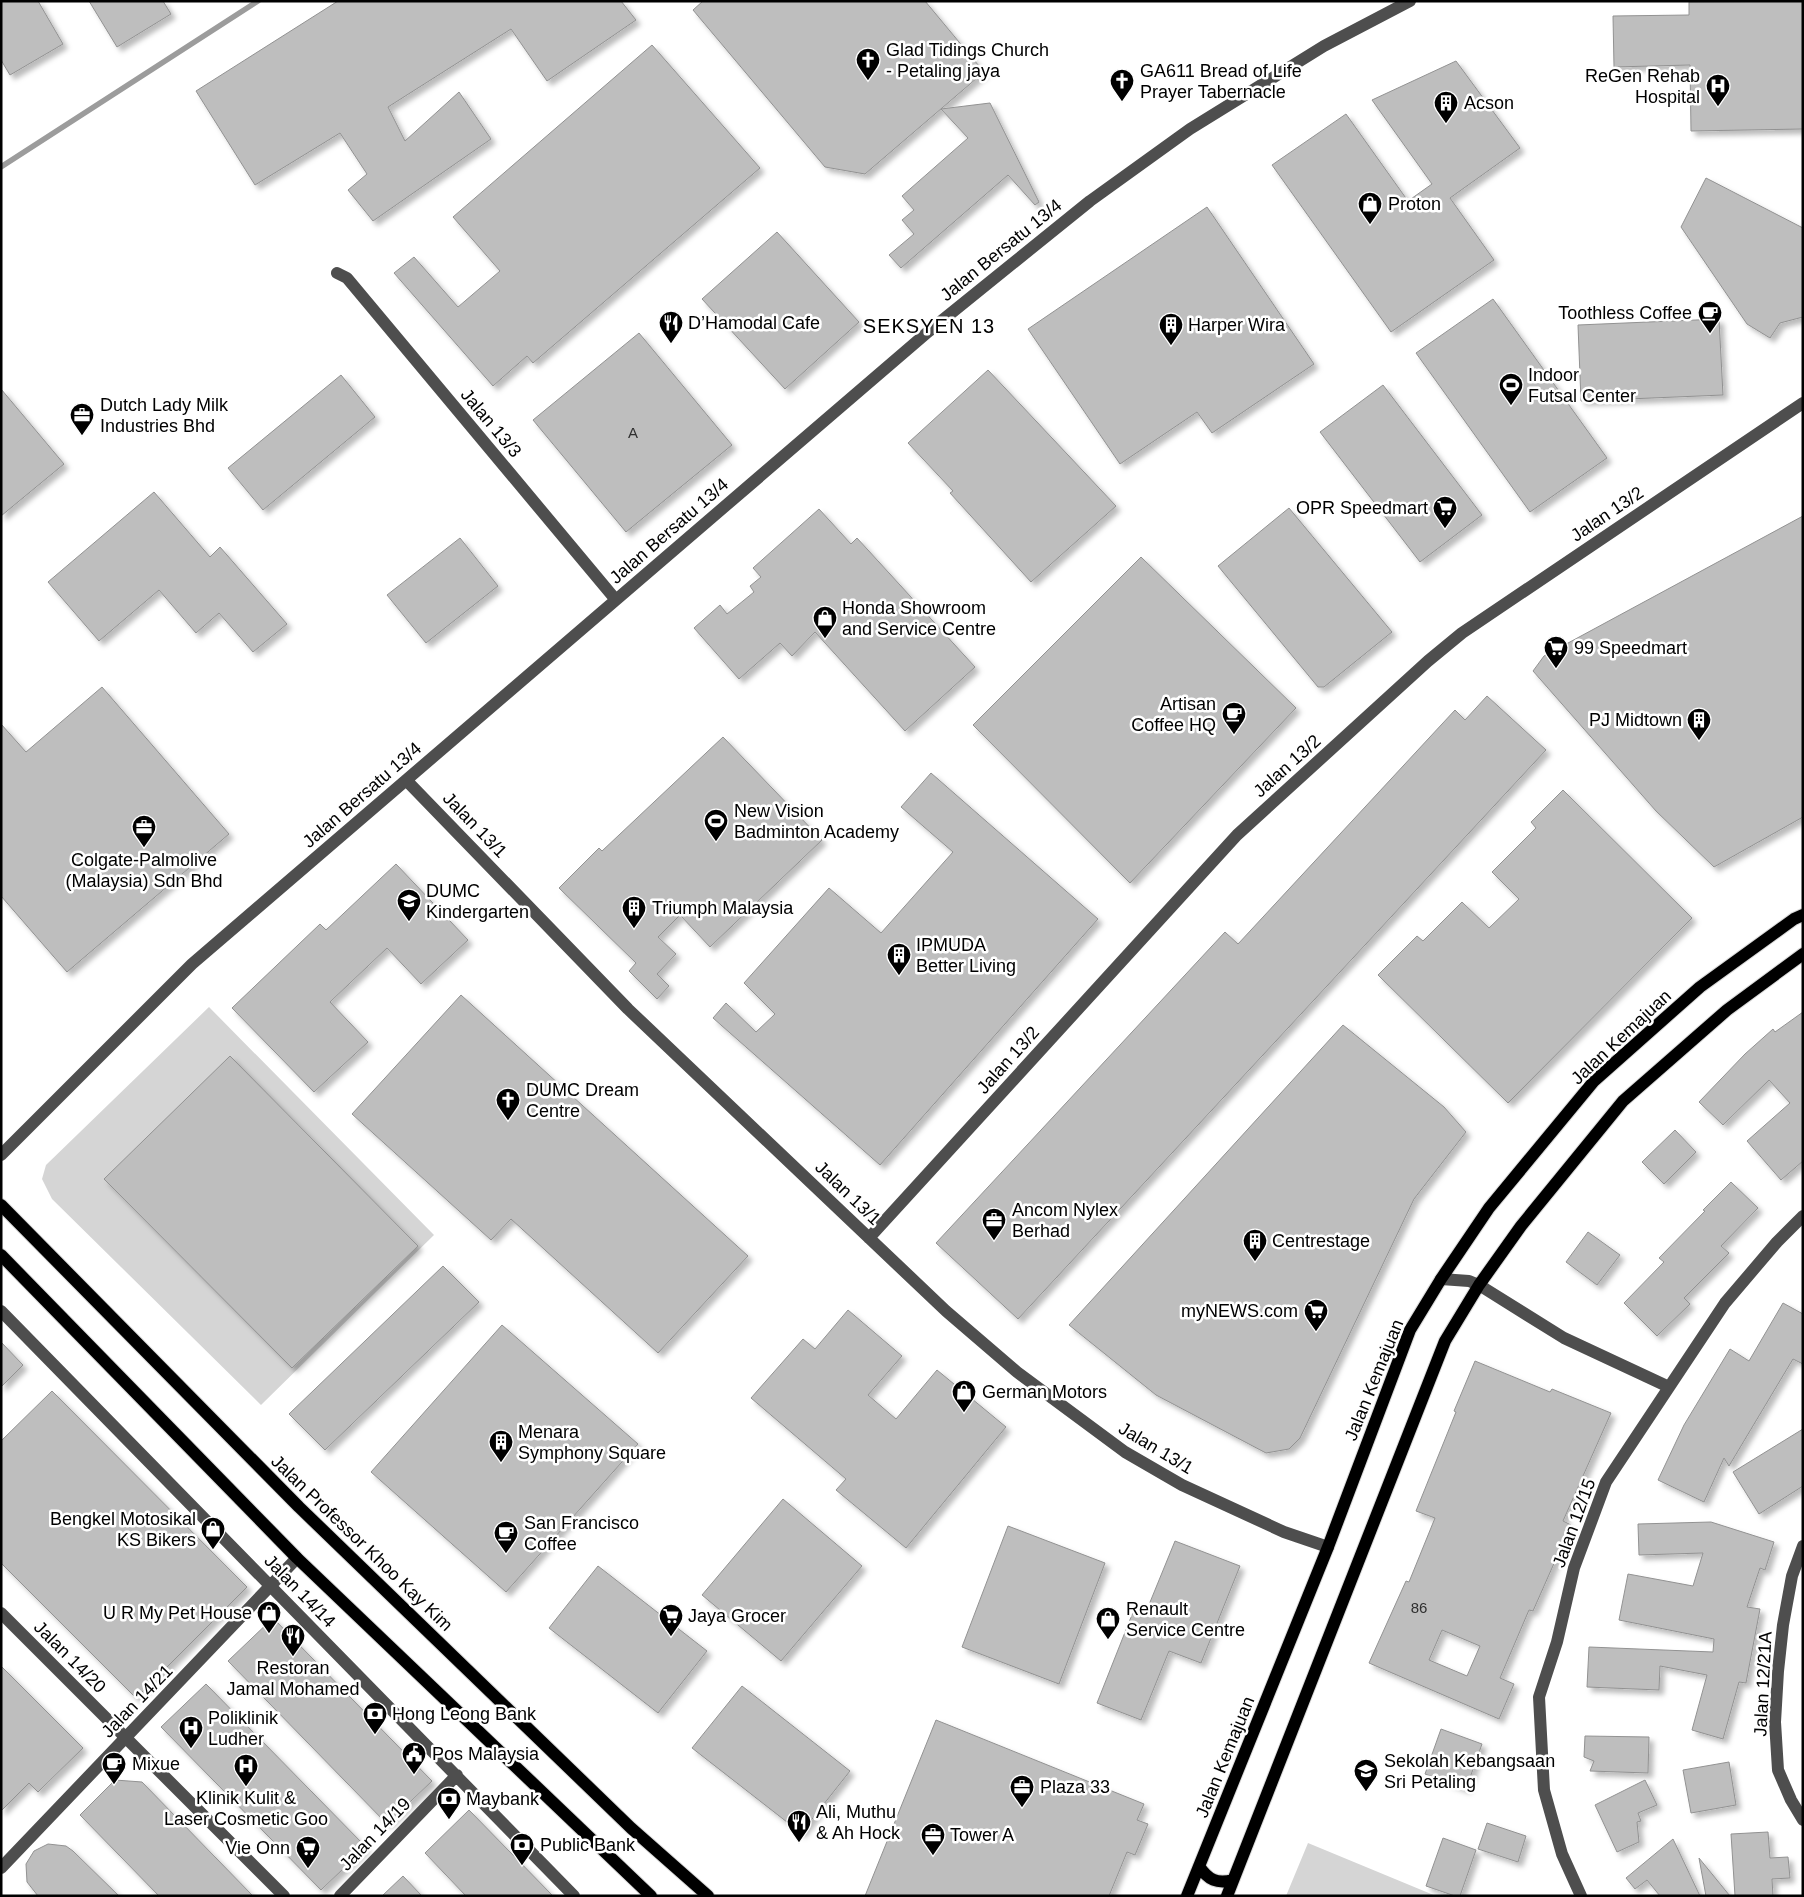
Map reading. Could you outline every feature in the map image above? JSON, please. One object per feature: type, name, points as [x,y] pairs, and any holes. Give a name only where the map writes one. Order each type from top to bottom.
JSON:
[{"type":"main road","name":"Jalan Kemajuan","points":[[1187,1896],[1328,1547],[1410,1330],[1442,1279],[1489,1208],[1594,1081],[1700,988],[1794,919],[1803,915]]},
{"type":"main road","points":[[1227,1896],[1445,1341],[1479,1285],[1521,1226],[1623,1101],[1727,1010],[1803,954]]},
{"type":"main road","name":"Jalan Professor Khoo Kay Kim","points":[[1,1205],[362,1569],[632,1828],[708,1896]]},
{"type":"main road","points":[[1,1255],[297,1558],[650,1896]]},
{"type":"main road","points":[[1199,1866],[1204,1875],[1213,1880],[1223,1882],[1233,1880]]},
{"type":"street","name":"Jalan Bersatu 13/4","points":[[1,1155],[192,964],[929,331],[1090,201],[1190,129],[1271,77],[1324,46],[1410,1]]},
{"type":"street","name":"Jalan 13/3","points":[[337,273],[347,278],[616,600]]},
{"type":"street","name":"Jalan 13/2","points":[[869,1238],[1237,835],[1422,668],[1462,633],[1803,402]]},
{"type":"street","name":"Jalan 13/1","points":[[406,780],[628,1009],[946,1311],[1017,1372],[1125,1452],[1182,1485],[1284,1532],[1328,1547]]},
{"type":"street","name":"Jalan 12/15","points":[[1581,1896],[1562,1854],[1544,1790],[1539,1697],[1557,1642],[1574,1568],[1606,1482],[1724,1303],[1777,1242],[1803,1216]]},
{"type":"street","points":[[1442,1279],[1469,1281],[1479,1285],[1564,1338],[1670,1387]]},
{"type":"street","name":"Jalan 14/14","points":[[1,1311],[574,1896]]},
{"type":"street","name":"Jalan 12/21A","points":[[1803,1546],[1792,1576],[1783,1625],[1775,1722],[1778,1770],[1791,1800],[1803,1820]]},
{"type":"street","name":"Jalan 14/21","points":[[1,1868],[297,1558]]},
{"type":"street","name":"Jalan 14/20","points":[[1,1613],[284,1896]]},
{"type":"street","name":"Jalan 14/19","points":[[340,1896],[456,1776]]},
{"type":"shaded area","points":[[209,1007],[434,1235],[261,1405],[52,1199],[42,1179],[46,1165]]},
{"type":"shaded area","points":[[1308,1843],[1436,1896],[1286,1896]]},
{"type":"building","points":[[1,1],[38,1],[63,44],[10,75],[1,60]]},
{"type":"building","points":[[89,1],[163,1],[171,14],[117,47]]},
{"type":"building","points":[[338,1],[621,1],[636,20],[547,81],[511,29],[388,107],[405,141],[459,92],[491,139],[373,221],[348,190],[367,174],[340,133],[255,185],[196,91]]},
{"type":"building","points":[[703,1],[925,1],[984,72],[865,174],[825,167],[693,10]]},
{"type":"building","points":[[1803,1],[1803,129],[1691,131],[1690,65],[1614,67],[1613,16],[1689,15],[1689,2]]},
{"type":"building","points":[[652,45],[760,168],[533,363],[527,356],[493,386],[394,273],[414,257],[458,307],[500,271],[453,217]]},
{"type":"building","name":"Proton","points":[[1456,61],[1520,148],[1450,198],[1494,260],[1391,332],[1272,165],[1346,114],[1408,201],[1432,184],[1372,100]]},
{"type":"building","points":[[990,103],[1039,202],[1035,205],[1008,175],[901,268],[889,255],[914,234],[902,220],[914,210],[902,196],[968,138],[941,109]]},
{"type":"building","points":[[1706,178],[1803,228],[1803,317],[1780,323],[1770,338],[1747,324],[1681,227]]},
{"type":"building","name":"Harper Wira","points":[[1207,207],[1314,364],[1212,433],[1197,412],[1120,464],[1028,329]]},
{"type":"building","points":[[777,232],[859,322],[785,389],[702,299]]},
{"type":"building","name":"Indoor Futsal Center","points":[[1493,299],[1607,458],[1530,512],[1416,353]]},
{"type":"building","points":[[1719,319],[1723,395],[1581,401],[1578,325]]},
{"type":"building","points":[[639,333],[732,445],[626,532],[533,420]]},
{"type":"building","points":[[988,370],[1116,506],[1031,582],[950,493],[953,491],[908,443]]},
{"type":"building","points":[[341,375],[375,417],[263,510],[228,468]]},
{"type":"building","points":[[1383,385],[1482,515],[1420,562],[1320,432]]},
{"type":"building","points":[[1,389],[64,464],[1,516]]},
{"type":"building","points":[[154,492],[210,557],[220,547],[287,624],[253,652],[219,613],[196,633],[159,590],[99,641],[48,582]]},
{"type":"building","points":[[1289,508],[1392,632],[1324,687],[1318,687],[1218,566]]},
{"type":"building","points":[[819,509],[851,544],[857,538],[975,667],[905,731],[815,632],[792,656],[780,643],[739,679],[694,628],[720,605],[727,614],[754,592],[750,586],[761,577],[753,568]]},
{"type":"building","name":"PJ Midtown","points":[[1803,516],[1803,817],[1714,867],[1656,811],[1533,671],[1544,656]]},
{"type":"building","points":[[460,538],[498,586],[426,643],[387,595]]},
{"type":"building","points":[[1141,557],[1296,708],[1130,883],[973,725]]},
{"type":"building","points":[[102,687],[229,834],[67,972],[1,896],[1,724],[26,752]]},
{"type":"building","points":[[1487,696],[1546,750],[1018,1319],[936,1243],[1225,932],[1238,944],[1455,710],[1465,720]]},
{"type":"building","name":"New Vision Badminton Academy","points":[[723,737],[822,840],[710,947],[680,915],[658,937],[676,954],[657,974],[669,986],[657,999],[629,971],[636,963],[559,888],[599,848],[602,851]]},
{"type":"building","name":"IPMUDA Better Living","points":[[931,773],[1098,919],[880,1165],[713,1018],[726,1003],[756,1032],[775,1014],[744,983],[829,888],[881,933],[953,852],[901,807]]},
{"type":"building","points":[[1563,790],[1692,918],[1508,1103],[1378,975],[1417,936],[1423,941],[1462,902],[1489,928],[1519,899],[1492,872],[1536,828],[1531,822]]},
{"type":"building","points":[[396,864],[468,940],[421,984],[387,948],[330,1002],[368,1042],[314,1092],[232,1008],[320,924],[326,930]]},
{"type":"building","points":[[461,995],[748,1256],[658,1353],[511,1219],[491,1240],[352,1114]]},
{"type":"building","points":[[1803,1012],[1803,1161],[1781,1180],[1747,1141],[1790,1103],[1769,1080],[1723,1125],[1699,1102],[1745,1054],[1773,1029],[1775,1032]]},
{"type":"building","name":"Centrestage","points":[[1343,1025],[1444,1107],[1466,1132],[1414,1199],[1300,1438],[1289,1449],[1266,1453],[1156,1395],[1069,1325]]},
{"type":"building","points":[[230,1056],[418,1246],[292,1368],[104,1179]]},
{"type":"building","points":[[1675,1130],[1696,1152],[1664,1184],[1642,1162]]},
{"type":"building","points":[[1731,1182],[1758,1208],[1721,1246],[1729,1253],[1684,1298],[1690,1304],[1657,1336],[1624,1303],[1664,1262],[1659,1258]]},
{"type":"building","points":[[1588,1232],[1620,1255],[1597,1285],[1566,1262]]},
{"type":"building","points":[[443,1266],[479,1302],[325,1450],[289,1414]]},
{"type":"building","points":[[1783,1303],[1803,1314],[1803,1364],[1793,1359],[1729,1466],[1724,1458],[1704,1502],[1658,1480],[1684,1425],[1730,1349],[1749,1361]]},
{"type":"building","points":[[848,1310],[902,1356],[868,1395],[896,1419],[937,1370],[1006,1427],[906,1548],[836,1490],[846,1479],[751,1398],[803,1339],[815,1349]]},
{"type":"building","name":"Menara Symphony Square","points":[[502,1325],[638,1444],[506,1592],[371,1472]]},
{"type":"building","points":[[1,1342],[23,1365],[1,1387]]},
{"type":"building","points":[[1475,1361],[1550,1392],[1552,1389],[1611,1413],[1563,1521],[1571,1525],[1533,1611],[1529,1610],[1500,1678],[1514,1684],[1499,1719],[1369,1663],[1406,1581],[1409,1582],[1435,1518],[1416,1511],[1456,1412],[1454,1411]],"holes":[[[1442,1630],[1480,1646],[1467,1676],[1429,1660]]]},
{"type":"building","points":[[52,1391],[247,1587],[136,1698],[1,1563],[1,1441]]},
{"type":"building","points":[[1803,1429],[1803,1486],[1759,1514],[1733,1472]]},
{"type":"building","points":[[783,1499],[862,1566],[781,1661],[702,1595]]},
{"type":"building","points":[[1711,1522],[1774,1542],[1765,1570],[1760,1568],[1747,1607],[1760,1609],[1746,1683],[1739,1682],[1723,1739],[1692,1730],[1707,1675],[1660,1666],[1659,1690],[1587,1687],[1589,1647],[1713,1652],[1714,1639],[1619,1620],[1628,1574],[1693,1586],[1703,1553],[1639,1555],[1638,1524]]},
{"type":"building","points":[[1008,1526],[1105,1563],[1059,1684],[962,1647]]},
{"type":"building","points":[[1175,1541],[1240,1566],[1201,1663],[1169,1651],[1141,1720],[1097,1703],[1135,1607],[1146,1612]]},
{"type":"building","points":[[598,1566],[707,1651],[658,1713],[549,1628]]},
{"type":"building","points":[[273,1618],[432,1781],[387,1824],[228,1661]]},
{"type":"building","points":[[1,1666],[83,1748],[38,1792],[29,1783],[1,1811]]},
{"type":"building","points":[[206,1684],[366,1847],[321,1890],[161,1727]]},
{"type":"building","points":[[742,1686],[850,1771],[801,1833],[692,1748]]},
{"type":"building","name":"Plaza 33","points":[[936,1720],[1144,1804],[1137,1820],[1148,1824],[1135,1855],[1127,1852],[1109,1896],[865,1896]]},
{"type":"building","points":[[1441,1729],[1482,1744],[1466,1789],[1425,1774]]},
{"type":"building","points":[[1585,1736],[1649,1737],[1648,1773],[1590,1771],[1594,1761],[1584,1757]]},
{"type":"building","points":[[1729,1762],[1736,1805],[1691,1813],[1683,1770]]},
{"type":"building","points":[[115,1780],[142,1782],[253,1896],[159,1896],[80,1815]]},
{"type":"building","points":[[1645,1780],[1657,1805],[1638,1813],[1641,1821],[1637,1822],[1639,1842],[1617,1852],[1595,1805]]},
{"type":"building","points":[[469,1810],[553,1896],[466,1896],[425,1853]]},
{"type":"building","points":[[1487,1823],[1526,1836],[1518,1862],[1478,1849]]},
{"type":"building","points":[[1768,1832],[1770,1858],[1788,1857],[1790,1878],[1772,1879],[1773,1896],[1735,1896],[1731,1834]]},
{"type":"building","points":[[1443,1838],[1476,1850],[1460,1896],[1426,1886]]},
{"type":"building","points":[[1673,1839],[1700,1896],[1660,1896],[1647,1880],[1635,1889],[1626,1878]]},
{"type":"building","points":[[48,1844],[66,1846],[73,1851],[119,1896],[38,1896],[27,1882],[26,1864],[34,1851]]},
{"type":"building","points":[[1699,1858],[1730,1896],[1706,1896]]},
{"type":"building","points":[[403,1876],[422,1896],[382,1896]]},
{"type":"waterway","points":[[1,167],[258,1]]},
{"type":"place","name":"Glad Tidings Church - Petaling jaya","points":[[868,81]]},
{"type":"place","name":"GA611 Bread of Life Prayer Tabernacle","points":[[1122,102]]},
{"type":"place","name":"ReGen Rehab Hospital","points":[[1718,107]]},
{"type":"place","name":"Acson","points":[[1446,124]]},
{"type":"place","name":"Proton","points":[[1370,225]]},
{"type":"place","name":"Toothless Coffee","points":[[1710,334]]},
{"type":"place","name":"D’Hamodal Cafe","points":[[671,344]]},
{"type":"place","name":"Harper Wira","points":[[1171,346]]},
{"type":"place","name":"Indoor Futsal Center","points":[[1511,406]]},
{"type":"place","name":"Dutch Lady Milk Industries Bhd","points":[[82,436]]},
{"type":"place","name":"OPR Speedmart","points":[[1445,529]]},
{"type":"place","name":"Honda Showroom and Service Centre","points":[[825,639]]},
{"type":"place","name":"99 Speedmart","points":[[1556,669]]},
{"type":"place","name":"Artisan Coffee HQ","points":[[1234,735]]},
{"type":"place","name":"PJ Midtown","points":[[1699,741]]},
{"type":"place","name":"New Vision Badminton Academy","points":[[716,842]]},
{"type":"place","name":"Colgate-Palmolive (Malaysia) Sdn Bhd","points":[[144,848]]},
{"type":"place","name":"DUMC Kindergarten","points":[[409,922]]},
{"type":"place","name":"Triumph Malaysia","points":[[634,929]]},
{"type":"place","name":"IPMUDA Better Living","points":[[899,976]]},
{"type":"place","name":"DUMC Dream Centre","points":[[508,1121]]},
{"type":"place","name":"Ancom Nylex Berhad","points":[[994,1241]]},
{"type":"place","name":"Centrestage","points":[[1255,1262]]},
{"type":"place","name":"myNEWS.com","points":[[1316,1332]]},
{"type":"place","name":"German Motors","points":[[964,1413]]},
{"type":"place","name":"Menara Symphony Square","points":[[501,1463]]},
{"type":"place","name":"Bengkel Motosikal KS Bikers","points":[[213,1550]]},
{"type":"place","name":"San Francisco Coffee","points":[[506,1554]]},
{"type":"place","name":"U R My Pet House","points":[[269,1634]]},
{"type":"place","name":"Jaya Grocer","points":[[671,1637]]},
{"type":"place","name":"Renault Service Centre","points":[[1108,1640]]},
{"type":"place","name":"Restoran Jamal Mohamed","points":[[293,1657]]},
{"type":"place","name":"Hong Leong Bank","points":[[375,1735]]},
{"type":"place","name":"Poliklinik Ludher","points":[[191,1749]]},
{"type":"place","name":"Pos Malaysia","points":[[414,1775]]},
{"type":"place","name":"Mixue","points":[[114,1785]]},
{"type":"place","name":"Klinik Kulit & Laser Cosmetic Goo","points":[[246,1787]]},
{"type":"place","name":"Sekolah Kebangsaan Sri Petaling","points":[[1366,1792]]},
{"type":"place","name":"Plaza 33","points":[[1022,1808]]},
{"type":"place","name":"Maybank","points":[[449,1820]]},
{"type":"place","name":"Ali, Muthu & Ah Hock","points":[[799,1843]]},
{"type":"place","name":"Tower A","points":[[933,1856]]},
{"type":"place","name":"Public Bank","points":[[522,1866]]},
{"type":"place","name":"Vie Onn","points":[[308,1869]]},
{"type":"district","name":"SEKSYEN 13","points":[[929,326]]}]
